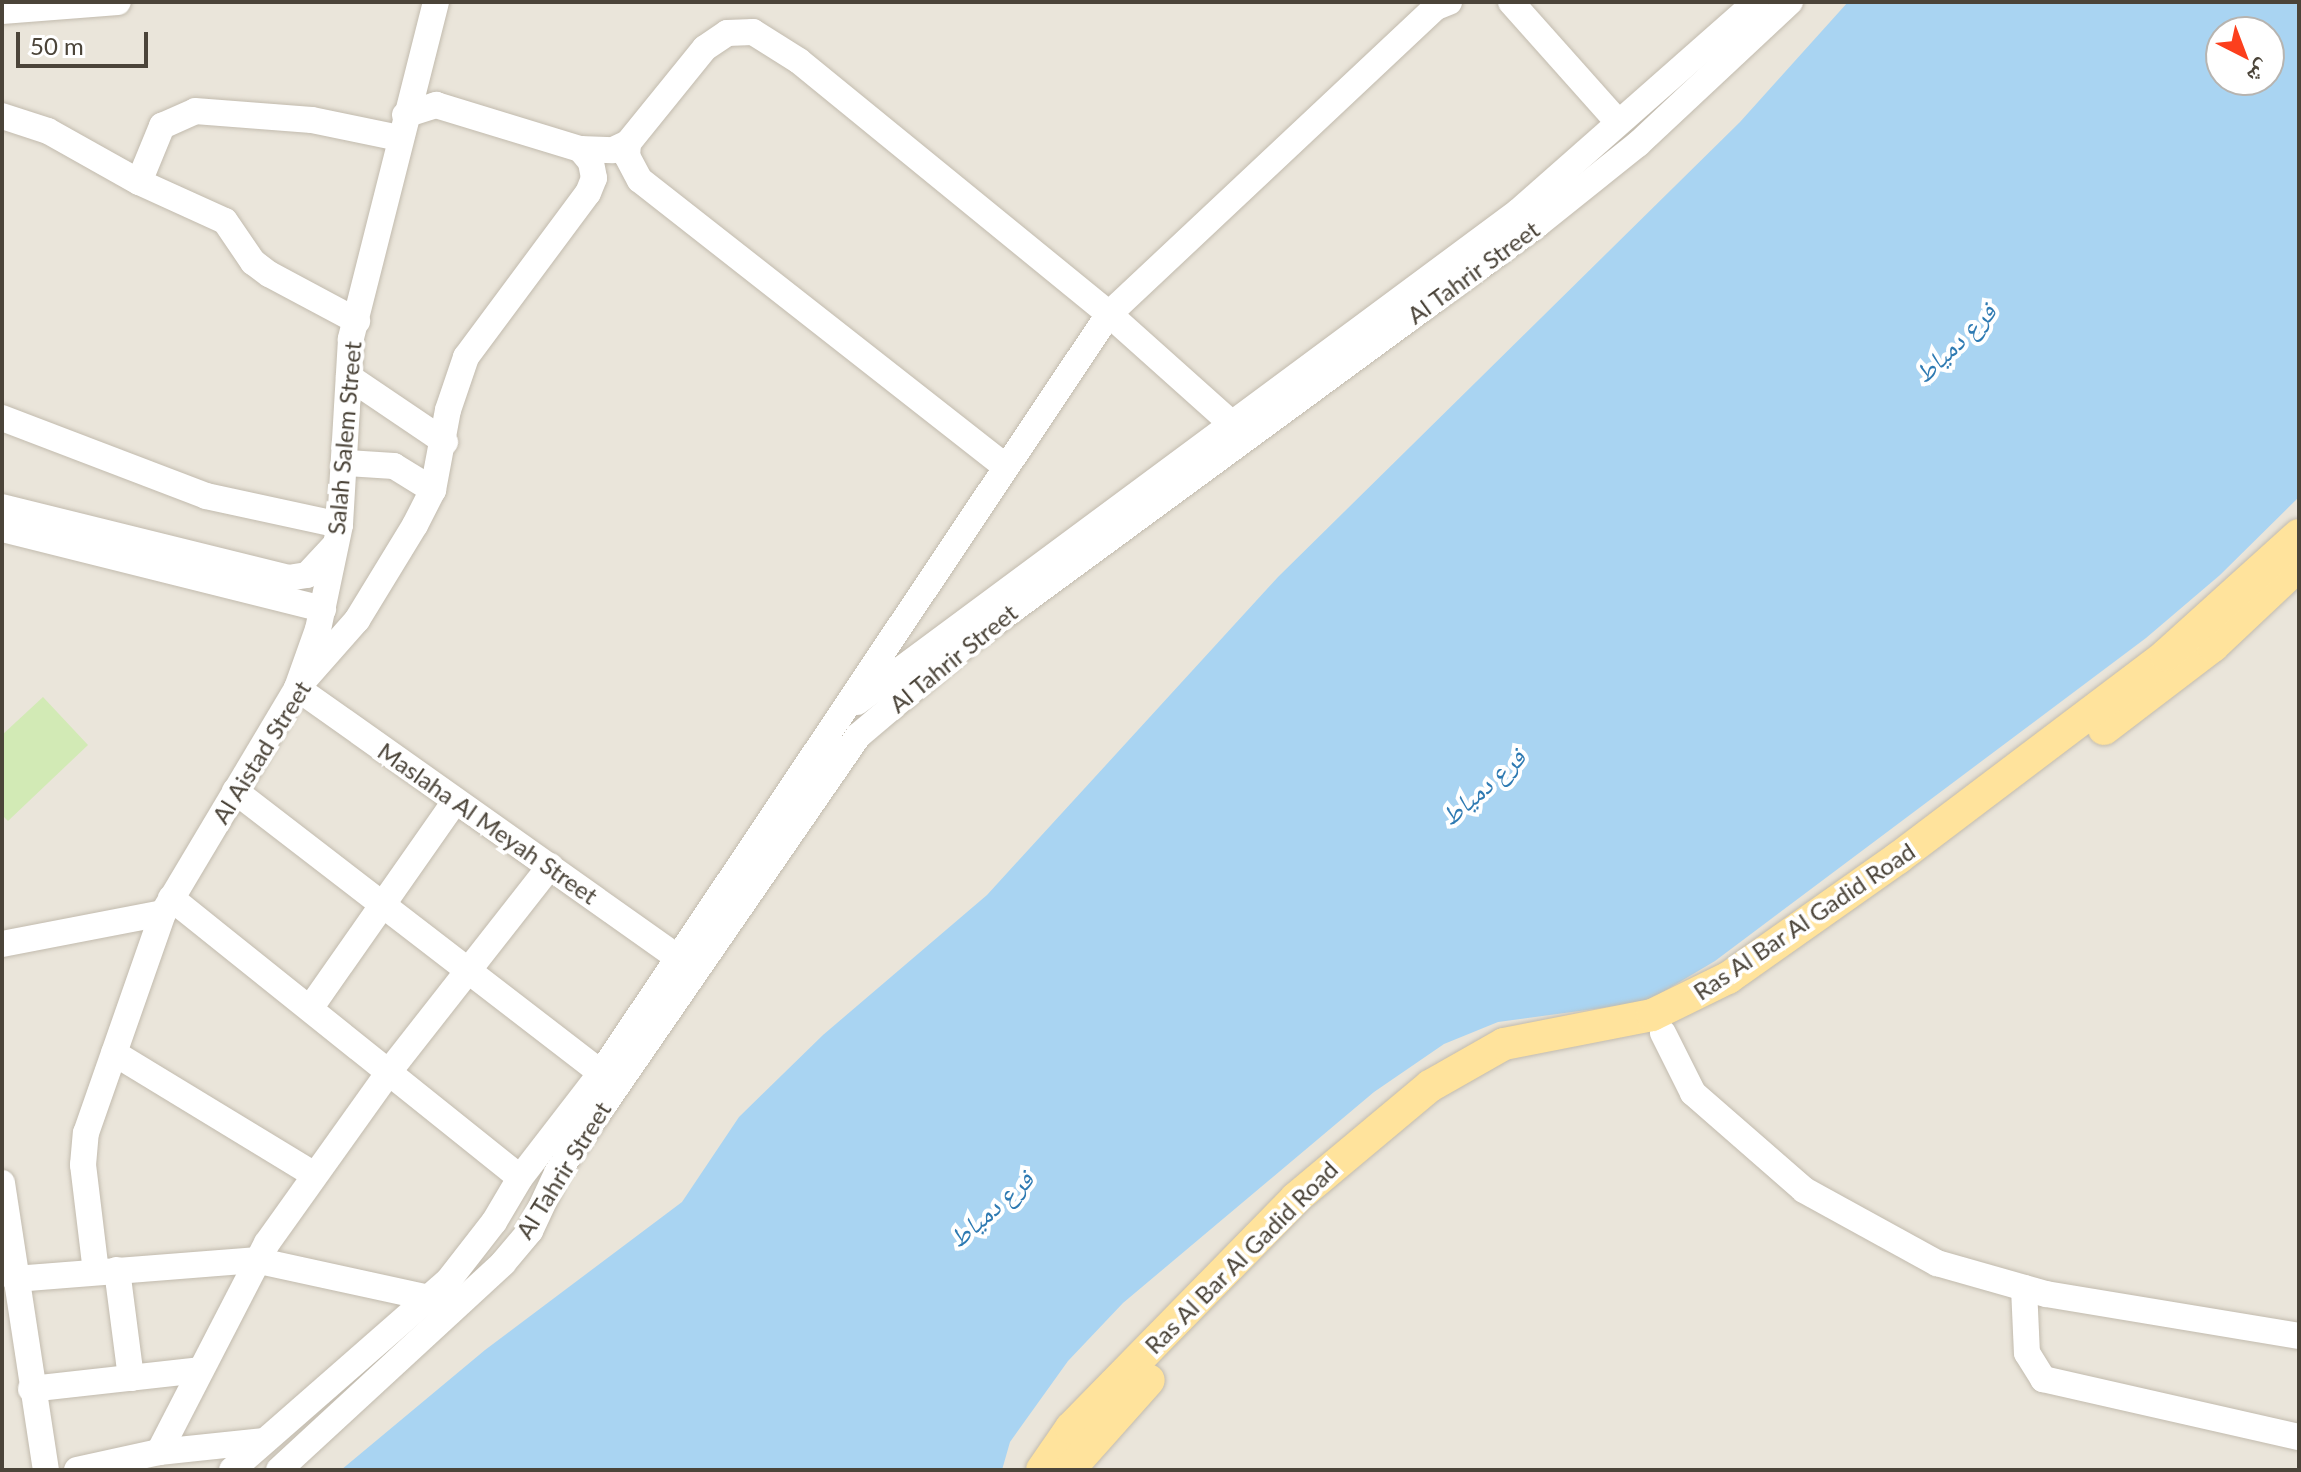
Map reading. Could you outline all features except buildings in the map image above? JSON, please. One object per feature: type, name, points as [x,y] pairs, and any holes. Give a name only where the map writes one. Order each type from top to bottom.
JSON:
[{"type":"main road","name":"Ras Al Bar Al Gadid Road","points":[[1042,1470],[1071,1428],[1249,1262],[1357,1166],[1477,1075],[1521,1057],[1663,1033],[1737,997],[2166,655],[2299,535]]},
{"type":"main road","name":"Ras Al Bar Al Gadid Road","points":[[1069,1470],[1347,1151],[1465,1062],[1524,1039],[1632,1021],[1691,1000],[1903,867],[2180,673],[2299,565]]},
{"type":"street","points":[[10,8],[118,2]]},
{"type":"street","name":"Salah Salem Street","points":[[297,688],[323,609],[337,535],[347,463],[349,377],[357,321],[402,126],[436,2]]},
{"type":"street","points":[[1511,2],[1618,122]]},
{"type":"street","name":"Al Tahrir Street","points":[[279,1470],[494,1271],[534,1222],[557,1173],[858,736],[970,641],[1538,224],[1694,92],[1756,2]]},
{"type":"street","name":"Al Tahrir Street","points":[[845,710],[1519,211],[1681,68],[1726,45],[1790,2]]},
{"type":"street","name":"Al Tahrir Street","points":[[232,1470],[429,1298],[470,1253],[520,1178],[601,1073],[1109,314],[1441,4]]},
{"type":"street","points":[[1006,467],[640,180],[627,156],[628,143],[705,48],[727,33],[753,32],[799,61],[1109,314],[1230,422]]},
{"type":"street","points":[[1681,68],[1698,77],[1694,92]]},
{"type":"street","points":[[417,73],[452,109]]},
{"type":"street","points":[[139,182],[162,126],[195,111],[402,126],[436,105],[580,149],[597,152],[628,143]]},
{"type":"street","points":[[2,116],[48,131],[139,182],[225,221],[261,268],[357,321]]},
{"type":"street","points":[[580,149],[591,162],[594,178],[588,193]]},
{"type":"street","points":[[588,193],[622,178],[640,180]]},
{"type":"street","name":"Al Aistad Street","points":[[131,1378],[83,1165],[86,1133],[167,905],[297,688],[357,620],[433,490],[445,442],[448,410],[466,357],[588,193]]},
{"type":"street","points":[[349,377],[445,442]]},
{"type":"street","points":[[2,418],[206,496],[337,535],[307,575],[288,578],[2,507]]},
{"type":"street","points":[[347,463],[394,466],[433,490]]},
{"type":"street","points":[[2,529],[323,609]]},
{"type":"street","name":"Maslaha Al Meyah Street","points":[[297,688],[678,958]]},
{"type":"street","points":[[235,791],[467,973],[601,1073]]},
{"type":"street","points":[[311,1007],[455,801]]},
{"type":"street","points":[[159,1452],[255,1260],[313,1174],[391,1069],[550,866]]},
{"type":"street","points":[[2,944],[167,905],[311,1007],[391,1069],[520,1178]]},
{"type":"street","points":[[1663,1033],[1693,1093],[1804,1190],[1937,1263],[2024,1288],[2299,1336]]},
{"type":"street","points":[[114,1053],[313,1174]]},
{"type":"street","points":[[2,1183],[10,1274],[46,1470]]},
{"type":"street","points":[[505,1203],[516,1222],[534,1222]]},
{"type":"street","points":[[470,1253],[491,1253],[494,1271]]},
{"type":"street","points":[[10,1274],[107,1271],[255,1260],[429,1298]]},
{"type":"street","points":[[2024,1288],[2027,1353],[2043,1379],[2299,1437]]},
{"type":"street","points":[[31,1389],[200,1370]]},
{"type":"street","points":[[77,1470],[159,1452],[264,1441]]},
{"type":"shaded area","points":[[2,2],[2299,2],[2299,1470],[2,1470]]},
{"type":"green space","points":[[43,697],[88,745],[8,821],[2,815],[2,735]]},
{"type":"water","name":"فرع دمياط","points":[[1848,2],[2299,2],[2299,497],[2220,575],[2146,638],[1715,961],[1646,1002],[1498,1022],[1444,1044],[1374,1092],[1123,1303],[1068,1361],[1010,1442],[1002,1470],[341,1470],[485,1350],[682,1202],[739,1117],[823,1035],[987,895],[1278,577],[1740,122]]}]
